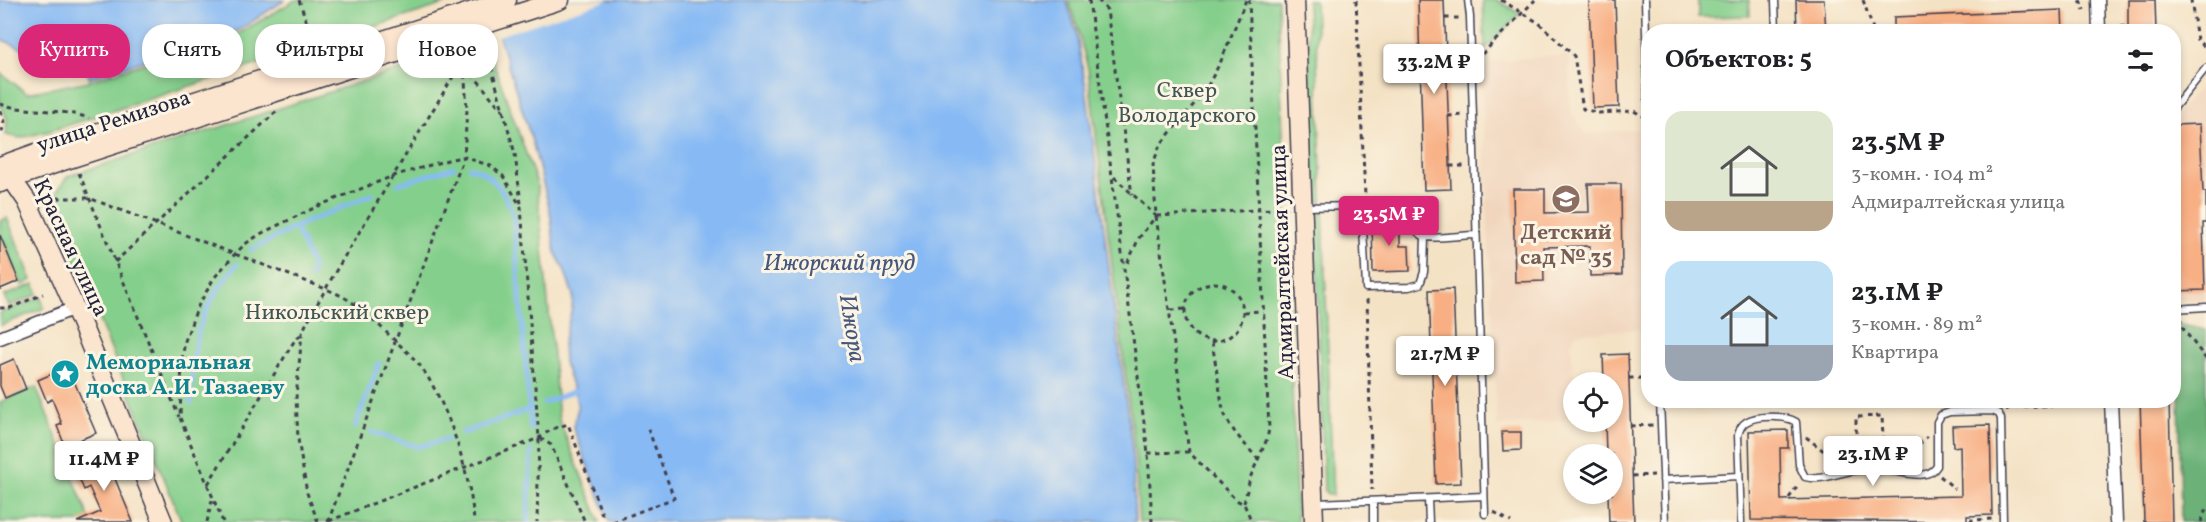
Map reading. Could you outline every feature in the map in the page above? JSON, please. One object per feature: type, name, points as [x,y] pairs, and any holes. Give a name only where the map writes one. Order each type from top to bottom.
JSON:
[{"type":"main road","points":[[480,24],[507,0]]},
{"type":"main road","points":[[482,24],[560,0]]},
{"type":"main road","name":"Адмиралтейская улица","points":[[1295,0],[1296,207],[1314,522]]},
{"type":"main road","name":"улица Ремизова","points":[[3,171],[56,146],[397,48]]},
{"type":"main road","name":"Красная улица","points":[[3,171],[27,201],[75,308],[163,522]]},
{"type":"street","points":[[2098,0],[2099,24]]},
{"type":"street","points":[[0,338],[75,308]]},
{"type":"street","points":[[2111,408],[2115,522]]},
{"type":"lane","points":[[1468,0],[1482,365],[1485,514]]},
{"type":"lane","points":[[1645,0],[1646,24]]},
{"type":"lane","points":[[1775,0],[1776,24]]},
{"type":"lane","points":[[2181,99],[2206,68]]},
{"type":"lane","points":[[1296,207],[1405,205],[1406,214],[1418,232],[1425,237],[1476,235]]},
{"type":"lane","points":[[1362,206],[1366,288],[1409,287],[1419,284],[1424,272],[1425,237]]},
{"type":"lane","points":[[2181,309],[2206,307]]},
{"type":"lane","points":[[1660,408],[1665,522]]},
{"type":"lane","points":[[1741,522],[1738,435],[1741,427],[1747,421],[1792,419],[1796,422],[1799,465],[1805,477],[1834,477],[1853,471],[1887,470],[1906,474],[1924,474],[1934,470],[1938,460],[1937,422],[1941,416],[1950,412],[1992,411],[1999,414],[2001,419],[2003,520]]},
{"type":"lane","points":[[1664,480],[1738,476]]},
{"type":"lane","points":[[1313,503],[1484,496]]},
{"type":"lane","points":[[1428,499],[1429,522]]},
{"type":"lane","points":[[1373,501],[1373,522]]},
{"type":"path","points":[[299,0],[308,24]]},
{"type":"path","points":[[1089,0],[1148,453],[1152,522]]},
{"type":"path","points":[[1098,0],[1107,10],[1132,195]]},
{"type":"path","points":[[1248,0],[1269,429],[1267,440],[1250,477],[1244,504],[1252,522]]},
{"type":"path","points":[[1244,504],[1236,501],[1189,452],[1171,310],[1156,216],[1153,164],[1160,145],[1205,91],[1248,0]]},
{"type":"path","points":[[1356,0],[1365,199],[1362,206]]},
{"type":"path","points":[[1501,0],[1539,23],[1574,57],[1582,109],[1599,113],[1634,111],[1641,115]]},
{"type":"path","points":[[1446,67],[1471,66],[1534,0]]},
{"type":"path","points":[[1863,0],[1871,24]]},
{"type":"path","points":[[2191,0],[2198,40],[2206,48]]},
{"type":"path","points":[[1445,18],[1470,17]]},
{"type":"path","points":[[318,522],[307,493],[298,439],[296,398],[302,333],[452,78]]},
{"type":"path","points":[[328,522],[464,157],[467,109],[465,78]]},
{"type":"path","points":[[476,78],[503,110]]},
{"type":"path","points":[[494,78],[519,177],[539,438],[537,522]]},
{"type":"path","points":[[0,104],[23,110],[73,113],[95,120]]},
{"type":"path","points":[[115,262],[280,108]]},
{"type":"path","points":[[0,111],[4,125],[0,135]]},
{"type":"path","points":[[1448,116],[1472,115]]},
{"type":"path","points":[[180,418],[182,359],[190,322],[204,293],[235,254],[245,244],[269,229],[393,176],[464,157],[491,166],[503,176],[521,207]]},
{"type":"path","points":[[1450,166],[1474,166]]},
{"type":"path","points":[[76,168],[223,522]]},
{"type":"path","points":[[1113,176],[1156,216],[1296,207]]},
{"type":"path","points":[[57,198],[89,198],[326,289],[354,302],[417,362],[430,381],[465,468],[474,522]]},
{"type":"path","points":[[1125,267],[1139,238],[1156,216]]},
{"type":"path","points":[[1211,283],[1221,284],[1237,294],[1244,312],[1238,330],[1231,337],[1212,342],[1203,339],[1189,327],[1185,309],[1194,292],[1211,283]]},
{"type":"path","points":[[1366,288],[1373,501]]},
{"type":"path","points":[[0,308],[10,308],[43,294]]},
{"type":"path","points":[[1171,310],[1185,309]]},
{"type":"path","points":[[1244,312],[1263,311]]},
{"type":"path","points":[[2181,323],[2206,359]]},
{"type":"path","points":[[207,485],[293,343],[302,333]]},
{"type":"path","points":[[1212,342],[1226,421],[1258,459]]},
{"type":"path","points":[[1629,378],[1641,378]]},
{"type":"path","points":[[1999,414],[2012,408]]},
{"type":"path","points":[[1853,471],[1856,417],[1882,416],[1887,470]]},
{"type":"path","points":[[328,522],[539,438],[552,429],[568,424],[603,517]]},
{"type":"path","points":[[613,522],[674,498],[647,426]]},
{"type":"path","points":[[1887,470],[1937,429]]},
{"type":"path","points":[[1798,431],[1853,471]]},
{"type":"path","points":[[539,438],[551,445],[585,522]]},
{"type":"path","points":[[1148,453],[1189,452]]},
{"type":"path","points":[[1934,470],[1955,489]]},
{"type":"path","points":[[1789,498],[1805,477]]},
{"type":"path","points":[[207,522],[213,498]]},
{"type":"path","points":[[1484,506],[1511,522]]},
{"type":"path","points":[[2201,522],[2206,509]]},
{"type":"path","points":[[1971,522],[1971,520],[2003,520]]},
{"type":"shaded area","name":"Детский сад № 35","points":[[1568,55],[1571,112],[1586,134],[1641,129],[1641,329],[1576,333],[1571,345],[1573,372],[1563,372],[1563,420],[1497,426],[1481,62]]},
{"type":"shaded area","points":[[2206,81],[2206,301],[2181,301],[2181,108]]},
{"type":"green space","points":[[295,0],[457,0],[382,24],[255,24]]},
{"type":"green space","name":"Сквер Володарского","points":[[1068,0],[1278,0],[1297,522],[1139,522],[1135,453],[1088,69]]},
{"type":"green space","points":[[1307,0],[1315,0],[1322,202],[1317,201],[1314,196]]},
{"type":"green space","points":[[1483,0],[1497,0],[1520,14],[1485,49]]},
{"type":"green space","points":[[1698,0],[1749,0],[1750,16],[1698,17]]},
{"type":"green space","points":[[255,24],[255,65],[243,69],[243,31]]},
{"type":"green space","points":[[142,64],[142,78],[215,78],[50,131],[19,138],[6,135],[7,119],[0,105],[0,73],[27,93],[98,78],[130,78],[130,68]]},
{"type":"green space","name":"Никольский сквер","points":[[397,71],[397,78],[498,78],[498,75],[537,184],[559,420],[600,522],[182,522],[50,201],[68,176],[374,78],[385,78],[385,74]]},
{"type":"green space","points":[[1323,211],[1333,496],[1324,490],[1315,218],[1316,214]]},
{"type":"green space","points":[[7,218],[32,280],[22,285],[5,244],[0,240],[0,221]]},
{"type":"green space","points":[[34,284],[38,294],[9,306],[4,296]]},
{"type":"green space","points":[[41,297],[44,308],[0,326],[0,313]]},
{"type":"green space","points":[[2181,325],[2206,330],[2206,522],[2181,522]]},
{"type":"green space","points":[[36,387],[91,522],[0,522],[0,402]]},
{"type":"water","points":[[0,0],[285,0],[243,27],[243,24],[142,24],[142,61],[130,65],[130,24],[18,24],[18,46],[0,39]]},
{"type":"water","name":"Ижорский пруд","points":[[487,0],[1066,0],[1076,31],[1086,88],[1132,449],[1135,522],[609,522],[573,427],[578,408],[564,362],[563,343],[572,309],[573,295],[555,252],[550,211],[533,144],[498,34],[498,24],[495,24]]},
{"type":"pier","points":[[484,0],[609,0],[498,36],[498,24],[491,24]]},
{"type":"building","points":[[1418,0],[1444,0],[1451,189],[1424,190]]},
{"type":"building","points":[[1589,0],[1615,0],[1619,107],[1593,108]]},
{"type":"building","points":[[1796,0],[1824,0],[1826,24],[1797,24]]},
{"type":"building","points":[[2128,0],[2155,0],[2156,24],[2128,24]]},
{"type":"building","points":[[2062,10],[2063,24],[1894,24],[1894,17]]},
{"type":"building","points":[[2200,124],[2203,192],[2206,192],[2206,223],[2203,223],[2205,290],[2181,291],[2181,125]]},
{"type":"building","points":[[1588,184],[1621,184],[1622,275],[1590,276],[1590,246],[1543,247],[1544,281],[1515,282],[1513,189],[1545,189],[1545,213],[1589,212]]},
{"type":"building","points":[[1400,218],[1400,246],[1409,246],[1410,271],[1373,272],[1372,219]]},
{"type":"building","points":[[0,235],[19,281],[0,289]]},
{"type":"building","points":[[1453,289],[1461,483],[1436,484],[1429,290]]},
{"type":"building","points":[[1628,354],[1634,522],[1609,522],[1608,504],[1623,504],[1623,444],[1606,444],[1605,432],[1623,432],[1623,372],[1604,372],[1603,355]]},
{"type":"building","points":[[14,359],[26,389],[5,398],[0,386],[0,365]]},
{"type":"building","points":[[68,367],[96,433],[65,446],[57,426],[62,424],[52,399],[47,402],[38,380]]},
{"type":"building","points":[[2140,408],[2169,408],[2172,522],[2144,522]]},
{"type":"building","points":[[1990,425],[1992,515],[1967,516],[1967,522],[1751,520],[1749,431],[1788,430],[1788,448],[1780,448],[1781,500],[1961,496],[1960,446],[1953,447],[1952,426]]},
{"type":"building","points":[[1502,432],[1521,432],[1521,450],[1503,451]]},
{"type":"building","points":[[105,455],[133,522],[77,522],[100,512],[89,487],[84,490],[75,468]]},
{"type":"waterway","points":[[398,184],[454,167]]},
{"type":"waterway","points":[[469,167],[485,174],[497,184],[513,214],[531,429]]},
{"type":"waterway","points":[[251,250],[295,227],[373,194]]},
{"type":"waterway","points":[[295,227],[313,267],[310,277]]},
{"type":"waterway","points":[[191,403],[193,362],[199,329],[213,297],[237,264]]},
{"type":"waterway","points":[[355,427],[379,363]]},
{"type":"waterway","points":[[544,403],[574,391]]},
{"type":"waterway","points":[[462,433],[531,409]]},
{"type":"waterway","points":[[371,432],[418,447],[447,439]]},
{"type":"waterway","points":[[528,522],[531,451]]},
{"type":"place","name":"Детский сад № 35","points":[[1566,199]]},
{"type":"place","name":"Мемориальная доска А.И. Тазаеву","points":[[65,374]]},
{"type":"water label","name":"Ижора","points":[[853,328]]}]
